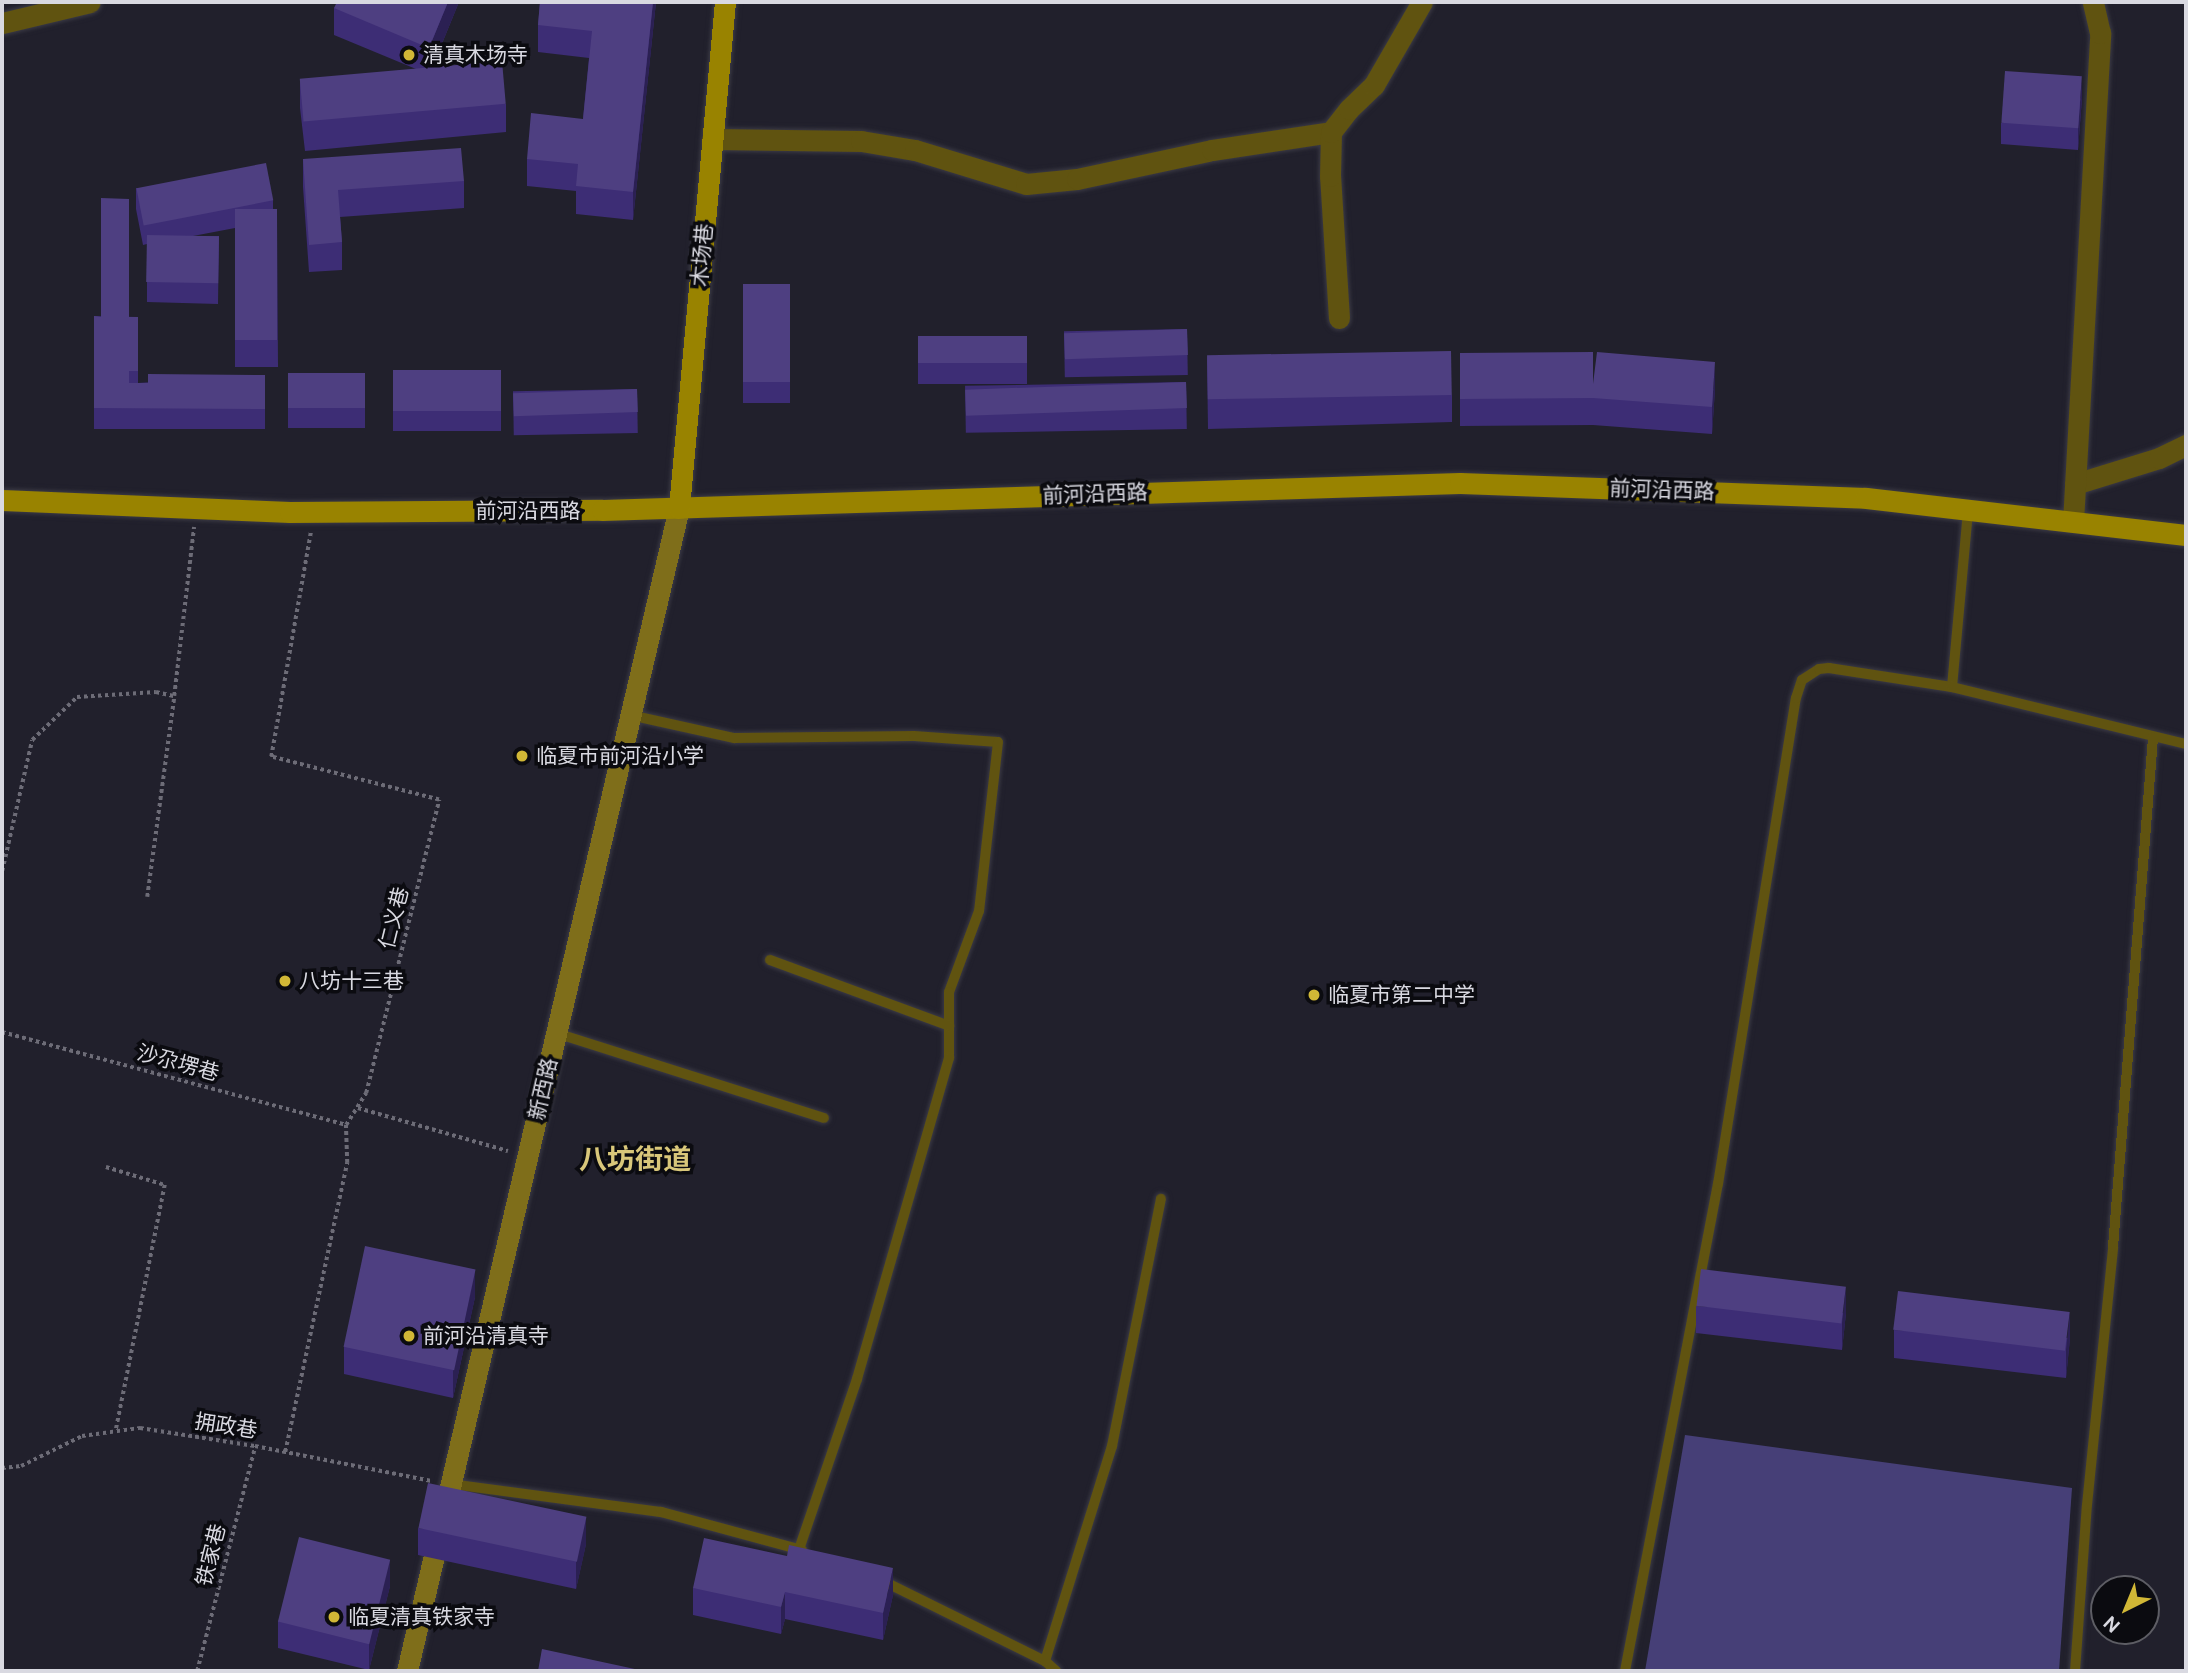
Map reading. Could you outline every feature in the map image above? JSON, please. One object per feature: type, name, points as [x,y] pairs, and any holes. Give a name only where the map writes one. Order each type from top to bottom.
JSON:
[{"type":"main road","name":"木场巷","points":[[679,508],[725,2]]},
{"type":"main road","name":"前河沿西路","points":[[2,500],[315,512],[679,508],[1460,482],[1866,498],[2186,536]]},
{"type":"main road","name":"新西路","points":[[407,1671],[679,508]]},
{"type":"street","points":[[2,23],[90,2]]},
{"type":"street","points":[[1339,318],[1330,176],[1331,132],[1349,109],[1374,85],[1423,2]]},
{"type":"street","points":[[2073,522],[2100,33],[2094,2]]},
{"type":"street","points":[[712,139],[861,141],[915,150],[1026,184],[1077,179],[1212,150],[1331,132]]},
{"type":"street","points":[[2075,484],[2158,458],[2186,445]]},
{"type":"lane","points":[[1952,687],[1968,510]]},
{"type":"lane","points":[[1625,1671],[1718,1184],[1798,688],[1810,673],[1829,668],[1952,687],[2186,744]]},
{"type":"lane","points":[[630,715],[734,738],[914,736],[998,742],[979,911],[949,992],[949,1058],[869,1339],[799,1549]]},
{"type":"lane","points":[[2075,1671],[2087,1505],[2113,1247],[2153,738]]},
{"type":"lane","points":[[770,960],[949,1026]]},
{"type":"lane","points":[[556,1033],[824,1118]]},
{"type":"lane","points":[[1045,1661],[1112,1446],[1161,1199]]},
{"type":"lane","points":[[451,1484],[661,1512],[811,1553]]},
{"type":"lane","points":[[871,1576],[895,1584],[1045,1661],[1056,1671]]},
{"type":"path","points":[[147,897],[174,696],[195,508]]},
{"type":"path","name":"仁义巷","points":[[315,512],[271,757],[439,800],[366,1093],[346,1125]]},
{"type":"path","points":[[2,871],[32,740],[77,697],[156,692],[174,696]]},
{"type":"path","name":"沙尕塄巷","points":[[2,1032],[346,1125]]},
{"type":"path","points":[[357,1108],[527,1156]]},
{"type":"path","points":[[285,1452],[347,1163],[346,1125]]},
{"type":"path","points":[[106,1167],[165,1185],[116,1431]]},
{"type":"path","name":"拥政巷","points":[[2,1468],[20,1466],[82,1436],[139,1428],[255,1446],[451,1484]]},
{"type":"path","name":"铁家巷","points":[[197,1671],[255,1446]]},
{"type":"shaded area","points":[[1685,1435],[2072,1488],[2059,1671],[1645,1671]]},
{"type":"building","points":[[337,2],[448,2],[429,48],[334,8]]},
{"type":"building","points":[[540,2],[653,2],[633,192],[576,186],[578,164],[527,159],[531,113],[583,119],[592,31],[538,25]]},
{"type":"building","points":[[502,61],[506,104],[304,122],[300,79]]},
{"type":"building","points":[[2005,71],[2082,76],[2078,128],[2001,123]]},
{"type":"building","points":[[461,148],[464,181],[338,190],[342,242],[309,245],[303,159]]},
{"type":"building","points":[[266,163],[273,200],[144,225],[136,188]]},
{"type":"building","points":[[101,198],[129,199],[129,317],[138,317],[138,371],[129,371],[129,383],[148,383],[148,374],[265,375],[265,409],[94,408],[94,316],[101,317]]},
{"type":"building","points":[[235,209],[277,209],[277,340],[235,340]]},
{"type":"building","points":[[147,235],[219,236],[218,283],[146,282]]},
{"type":"building","points":[[743,284],[790,284],[790,382],[743,382]]},
{"type":"building","points":[[1187,329],[1188,355],[1065,359],[1064,333]]},
{"type":"building","points":[[918,336],[1027,336],[1027,363],[918,363]]},
{"type":"building","points":[[1451,351],[1452,395],[1208,399],[1207,355]]},
{"type":"building","points":[[1593,352],[1593,384],[1597,352],[1715,362],[1712,407],[1593,398],[1460,399],[1460,353]]},
{"type":"building","points":[[393,370],[501,370],[501,411],[393,411]]},
{"type":"building","points":[[288,373],[365,373],[365,408],[288,408]]},
{"type":"building","points":[[1186,382],[1187,408],[966,416],[965,390]]},
{"type":"building","points":[[637,389],[638,412],[514,416],[513,393]]},
{"type":"building","name":"前河沿清真寺","points":[[365,1246],[476,1269],[454,1370],[344,1347]]},
{"type":"building","points":[[1701,1269],[1846,1287],[1841,1324],[1696,1306]]},
{"type":"building","points":[[1898,1291],[2070,1312],[2065,1351],[1893,1330]]},
{"type":"building","points":[[428,1483],[586,1517],[577,1562],[418,1528]]},
{"type":"building","name":"临夏清真铁家寺","points":[[299,1537],[390,1560],[369,1644],[278,1621]]},
{"type":"building","points":[[704,1538],[787,1556],[789,1545],[893,1568],[883,1613],[785,1592],[781,1607],[693,1588]]},
{"type":"building","points":[[542,1649],[644,1671],[538,1671]]},
{"type":"place","name":"清真木场寺","points":[[409,55]]},
{"type":"place","name":"临夏市前河沿小学","points":[[522,756]]},
{"type":"place","name":"八坊十三巷","points":[[285,981]]},
{"type":"place","name":"临夏市第二中学","points":[[1314,995]]},
{"type":"place","name":"前河沿清真寺","points":[[409,1336]]},
{"type":"place","name":"临夏清真铁家寺","points":[[334,1617]]},
{"type":"district","name":"八坊街道","points":[[635,1160]]}]
